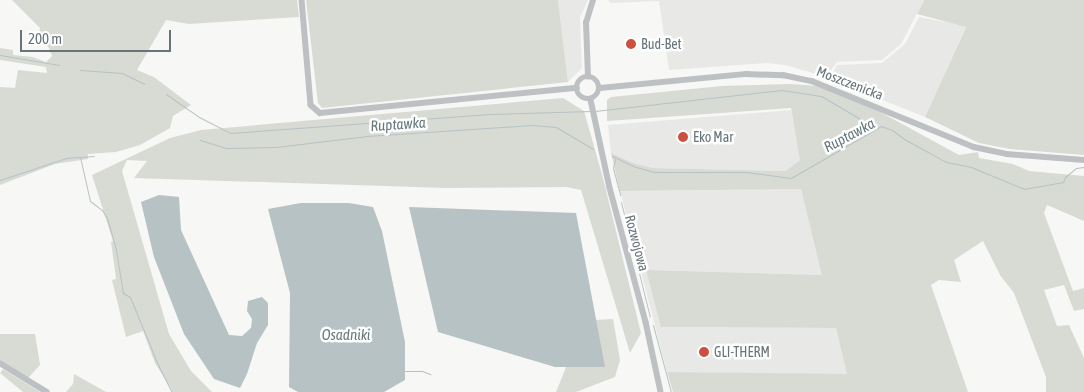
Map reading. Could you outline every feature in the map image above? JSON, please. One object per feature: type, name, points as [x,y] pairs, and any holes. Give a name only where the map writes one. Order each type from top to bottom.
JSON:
[{"type":"street","points":[[302,0],[311,105],[320,113],[577,88]]},
{"type":"street","points":[[588,77],[586,23],[593,0]]},
{"type":"street","name":"Moszczenicka","points":[[600,88],[746,74],[783,75],[812,80],[974,147],[1008,154],[1084,160]]},
{"type":"street","points":[[588,77],[595,79],[600,88],[597,96],[591,100],[581,97],[577,88],[579,82],[588,77]]},
{"type":"street","name":"Rozwojowa","points":[[591,100],[611,193],[646,322],[661,392]]},
{"type":"street","points":[[0,363],[47,392]]},
{"type":"shaded area","points":[[12,0],[297,0],[299,17],[189,24],[166,20],[137,70],[154,77],[191,105],[173,116],[170,128],[140,145],[116,152],[88,154],[88,159],[55,164],[0,185],[0,87],[15,88],[18,70],[47,73],[46,67],[0,60],[0,48],[13,50],[13,55],[33,57],[46,62],[52,56],[49,48],[39,35],[40,28]]},
{"type":"shaded area","points":[[306,0],[558,0],[568,82],[322,108],[318,103]]},
{"type":"shaded area","points":[[558,0],[588,0],[580,18],[582,68],[568,82]]},
{"type":"shaded area","points":[[608,0],[924,0],[901,44],[882,60],[837,62],[826,77],[785,65],[766,63],[669,70],[659,1],[611,3]]},
{"type":"shaded area","points":[[924,0],[1084,0],[1084,155],[1010,149],[979,143],[925,117],[966,27],[917,14]]},
{"type":"shaded area","points":[[919,17],[966,26],[925,117],[830,79],[837,65],[882,63],[905,44]]},
{"type":"shaded area","points":[[790,84],[819,86],[838,93],[882,113],[959,155],[978,152],[979,158],[1013,164],[1029,171],[1084,176],[1084,221],[1047,205],[1044,213],[1073,291],[1084,288],[1084,309],[1074,311],[1064,285],[1044,290],[1057,326],[1069,325],[1084,358],[1084,392],[1046,392],[1046,377],[1014,293],[1000,275],[983,241],[954,260],[961,282],[939,280],[931,285],[968,392],[673,392],[667,372],[847,374],[836,328],[661,327],[646,270],[822,275],[801,189],[620,191],[611,153],[633,163],[653,168],[786,171],[800,160],[791,108],[607,121],[607,100],[611,97],[722,86]]},
{"type":"shaded area","points":[[563,98],[584,111],[603,178],[641,333],[630,353],[581,190],[566,187],[446,188],[134,178],[147,161],[127,160],[122,171],[169,334],[191,371],[212,392],[171,392],[172,390],[155,363],[143,331],[126,337],[112,280],[116,279],[111,242],[113,241],[92,175],[170,138],[201,130]]},
{"type":"shaded area","points":[[791,110],[801,161],[786,171],[653,168],[633,163],[611,153],[608,125]]},
{"type":"shaded area","points":[[801,189],[823,275],[646,270],[662,327],[836,328],[848,375],[667,372],[620,191]]},
{"type":"shaded area","points":[[613,319],[620,360],[615,377],[576,392],[556,392],[567,365],[594,320]]},
{"type":"shaded area","points":[[0,334],[35,334],[40,365],[28,378],[0,360]]},
{"type":"shaded area","points":[[3,369],[40,392],[23,392],[0,373]]},
{"type":"shaded area","points":[[74,374],[106,392],[66,392],[73,384]]},
{"type":"water","points":[[159,195],[179,197],[181,230],[229,335],[242,336],[251,328],[252,319],[247,311],[248,301],[262,297],[268,303],[268,325],[257,343],[247,374],[240,388],[214,379],[184,334],[154,257],[141,202]]},
{"type":"water","name":"Osadniki","points":[[301,203],[349,203],[373,207],[382,231],[405,342],[405,380],[384,392],[298,392],[289,387],[290,293],[268,209]]},
{"type":"water","points":[[409,207],[576,213],[605,367],[555,367],[438,332]]},
{"type":"waterway","points":[[0,55],[59,65]]},
{"type":"waterway","points":[[80,70],[122,73],[145,84]]},
{"type":"waterway","points":[[595,111],[782,90],[821,96],[876,128]]},
{"type":"waterway","points":[[166,94],[199,117],[230,133],[490,114],[591,111]]},
{"type":"waterway","name":"Ruptawka","points":[[200,140],[227,148],[276,147],[367,136],[532,125],[556,127],[593,149]]},
{"type":"waterway","name":"Ruptawka","points":[[612,156],[636,167],[655,172],[746,172],[791,178],[881,126],[892,130],[946,162],[971,167],[1024,189],[1063,182],[1065,177],[1076,168],[1084,167]]},
{"type":"waterway","name":"Ruptawka","points":[[0,180],[66,158],[94,156]]},
{"type":"waterway","points":[[80,157],[90,201],[102,210],[107,218],[116,250],[123,293],[130,297],[158,365],[172,392]]},
{"type":"waterway","points":[[615,159],[613,168],[620,195]]},
{"type":"waterway","points":[[621,202],[626,222]]},
{"type":"waterway","points":[[629,231],[636,262]]},
{"type":"waterway","points":[[638,269],[650,317]]},
{"type":"waterway","points":[[653,325],[671,392]]},
{"type":"waterway","points":[[405,371],[422,371],[430,374]]},
{"type":"place","name":"Bud-Bet","points":[[631,44]]},
{"type":"place","name":"Eko Mar","points":[[683,137]]},
{"type":"place","name":"GLI-THERM","points":[[704,352]]}]
